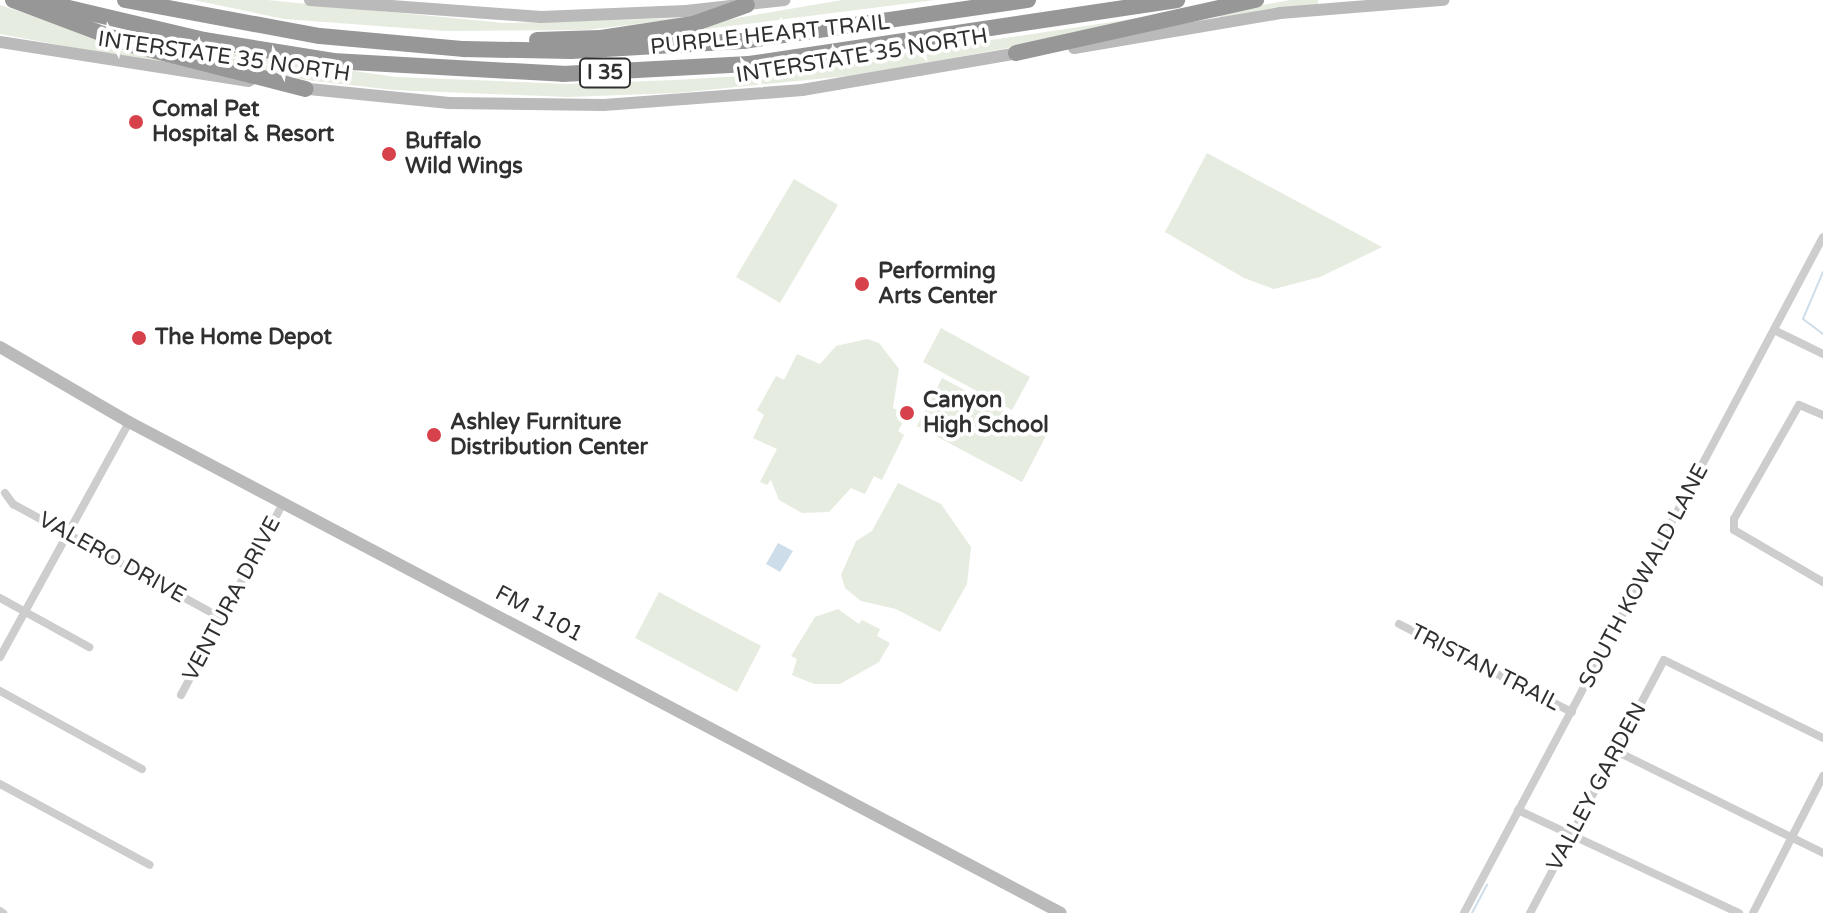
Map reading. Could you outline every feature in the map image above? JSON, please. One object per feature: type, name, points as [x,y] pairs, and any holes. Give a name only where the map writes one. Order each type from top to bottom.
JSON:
[{"type":"highway","points":[[13,0],[132,45],[306,89]]},
{"type":"highway","name":"PURPLE HEART TRAIL","points":[[35,0],[191,38],[333,61],[563,74],[749,64],[1177,0]]},
{"type":"highway","name":"PURPLE HEART TRAIL","points":[[125,0],[276,30],[464,49],[611,50],[743,41],[1028,0]]},
{"type":"highway","points":[[1016,53],[1256,0]]},
{"type":"highway","points":[[464,49],[661,30],[715,19],[747,5]]},
{"type":"main road","points":[[310,0],[564,17],[784,0]]},
{"type":"main road","name":"INTERSTATE 35 NORTH","points":[[0,42],[66,56],[306,89],[449,103],[617,104],[802,90],[1016,53],[1280,13],[1443,0]]},
{"type":"main road","name":"FM 1101","points":[[0,347],[129,422],[1061,913]]},
{"type":"street","name":"SOUTH KOWALD LANE","points":[[1464,913],[1823,237]]},
{"type":"street","points":[[1774,330],[1823,354]]},
{"type":"street","points":[[1823,415],[1799,405],[1734,519],[1734,530],[1741,539],[1823,582]]},
{"type":"street","points":[[0,657],[129,422]]},
{"type":"street","name":"VALERO DRIVE","points":[[5,493],[13,504],[223,619]]},
{"type":"street","name":"VENTURA DRIVE","points":[[181,695],[283,503]]},
{"type":"street","points":[[0,598],[89,647]]},
{"type":"street","name":"TRISTAN TRAIL","points":[[1399,624],[1572,712]]},
{"type":"street","name":"VALLEY GARDEN","points":[[1530,913],[1664,660],[1823,738]]},
{"type":"street","points":[[0,691],[142,769]]},
{"type":"street","points":[[1616,751],[1823,853]]},
{"type":"street","points":[[1753,913],[1823,776]]},
{"type":"street","points":[[0,784],[150,865]]},
{"type":"street","points":[[1518,810],[1739,913]]},
{"type":"shaded area","points":[[194,0],[267,0],[504,23],[685,18],[587,30],[445,31],[284,19]]},
{"type":"shaded area","points":[[842,0],[935,0],[660,35],[737,18]]},
{"type":"shaded area","points":[[1290,0],[1318,0],[1318,4],[1220,19],[1219,13]]},
{"type":"shaded area","points":[[0,5],[168,61],[168,65],[0,34]]},
{"type":"shaded area","points":[[1145,17],[1126,27],[858,75],[676,93],[568,97],[394,90],[306,80],[177,54],[179,46],[396,77],[569,84],[675,80],[759,75]]},
{"type":"shaded area","points":[[1207,153],[1382,247],[1320,277],[1274,289],[1244,278],[1165,232]]},
{"type":"shaded area","points":[[794,179],[838,205],[780,303],[736,277]]},
{"type":"shaded area","points":[[941,328],[1030,377],[1012,410],[923,362]]},
{"type":"shaded area","points":[[867,339],[879,343],[899,369],[893,408],[907,415],[898,431],[904,435],[882,480],[874,476],[865,494],[851,488],[829,512],[802,513],[779,500],[771,480],[767,485],[760,482],[777,449],[753,438],[764,415],[757,410],[776,376],[784,380],[797,354],[820,364],[836,346]]},
{"type":"shaded area","points":[[942,378],[1047,434],[1022,482],[917,426]]},
{"type":"shaded area","points":[[898,483],[941,504],[971,547],[967,584],[940,632],[896,609],[861,601],[845,588],[841,575],[856,541],[872,531]]},
{"type":"shaded area","points":[[659,592],[761,646],[737,692],[635,638]]},
{"type":"shaded area","points":[[838,609],[859,624],[862,620],[880,629],[877,636],[890,643],[879,662],[840,684],[814,684],[792,675],[797,659],[791,656],[815,617]]},
{"type":"water","points":[[778,543],[793,551],[780,572],[766,564]]},
{"type":"waterway","points":[[1823,272],[1803,319],[1823,334]]},
{"type":"waterway","points":[[1472,913],[1487,885]]},
{"type":"place","name":"Comal Pet Hospital & Resort","points":[[136,122]]},
{"type":"place","name":"Buffalo Wild Wings","points":[[389,154]]},
{"type":"place","name":"Performing Arts Center","points":[[862,284]]},
{"type":"place","name":"The Home Depot","points":[[139,338]]},
{"type":"place","name":"Canyon High School","points":[[907,413]]},
{"type":"place","name":"Ashley Furniture Distribution Center","points":[[434,435]]}]
